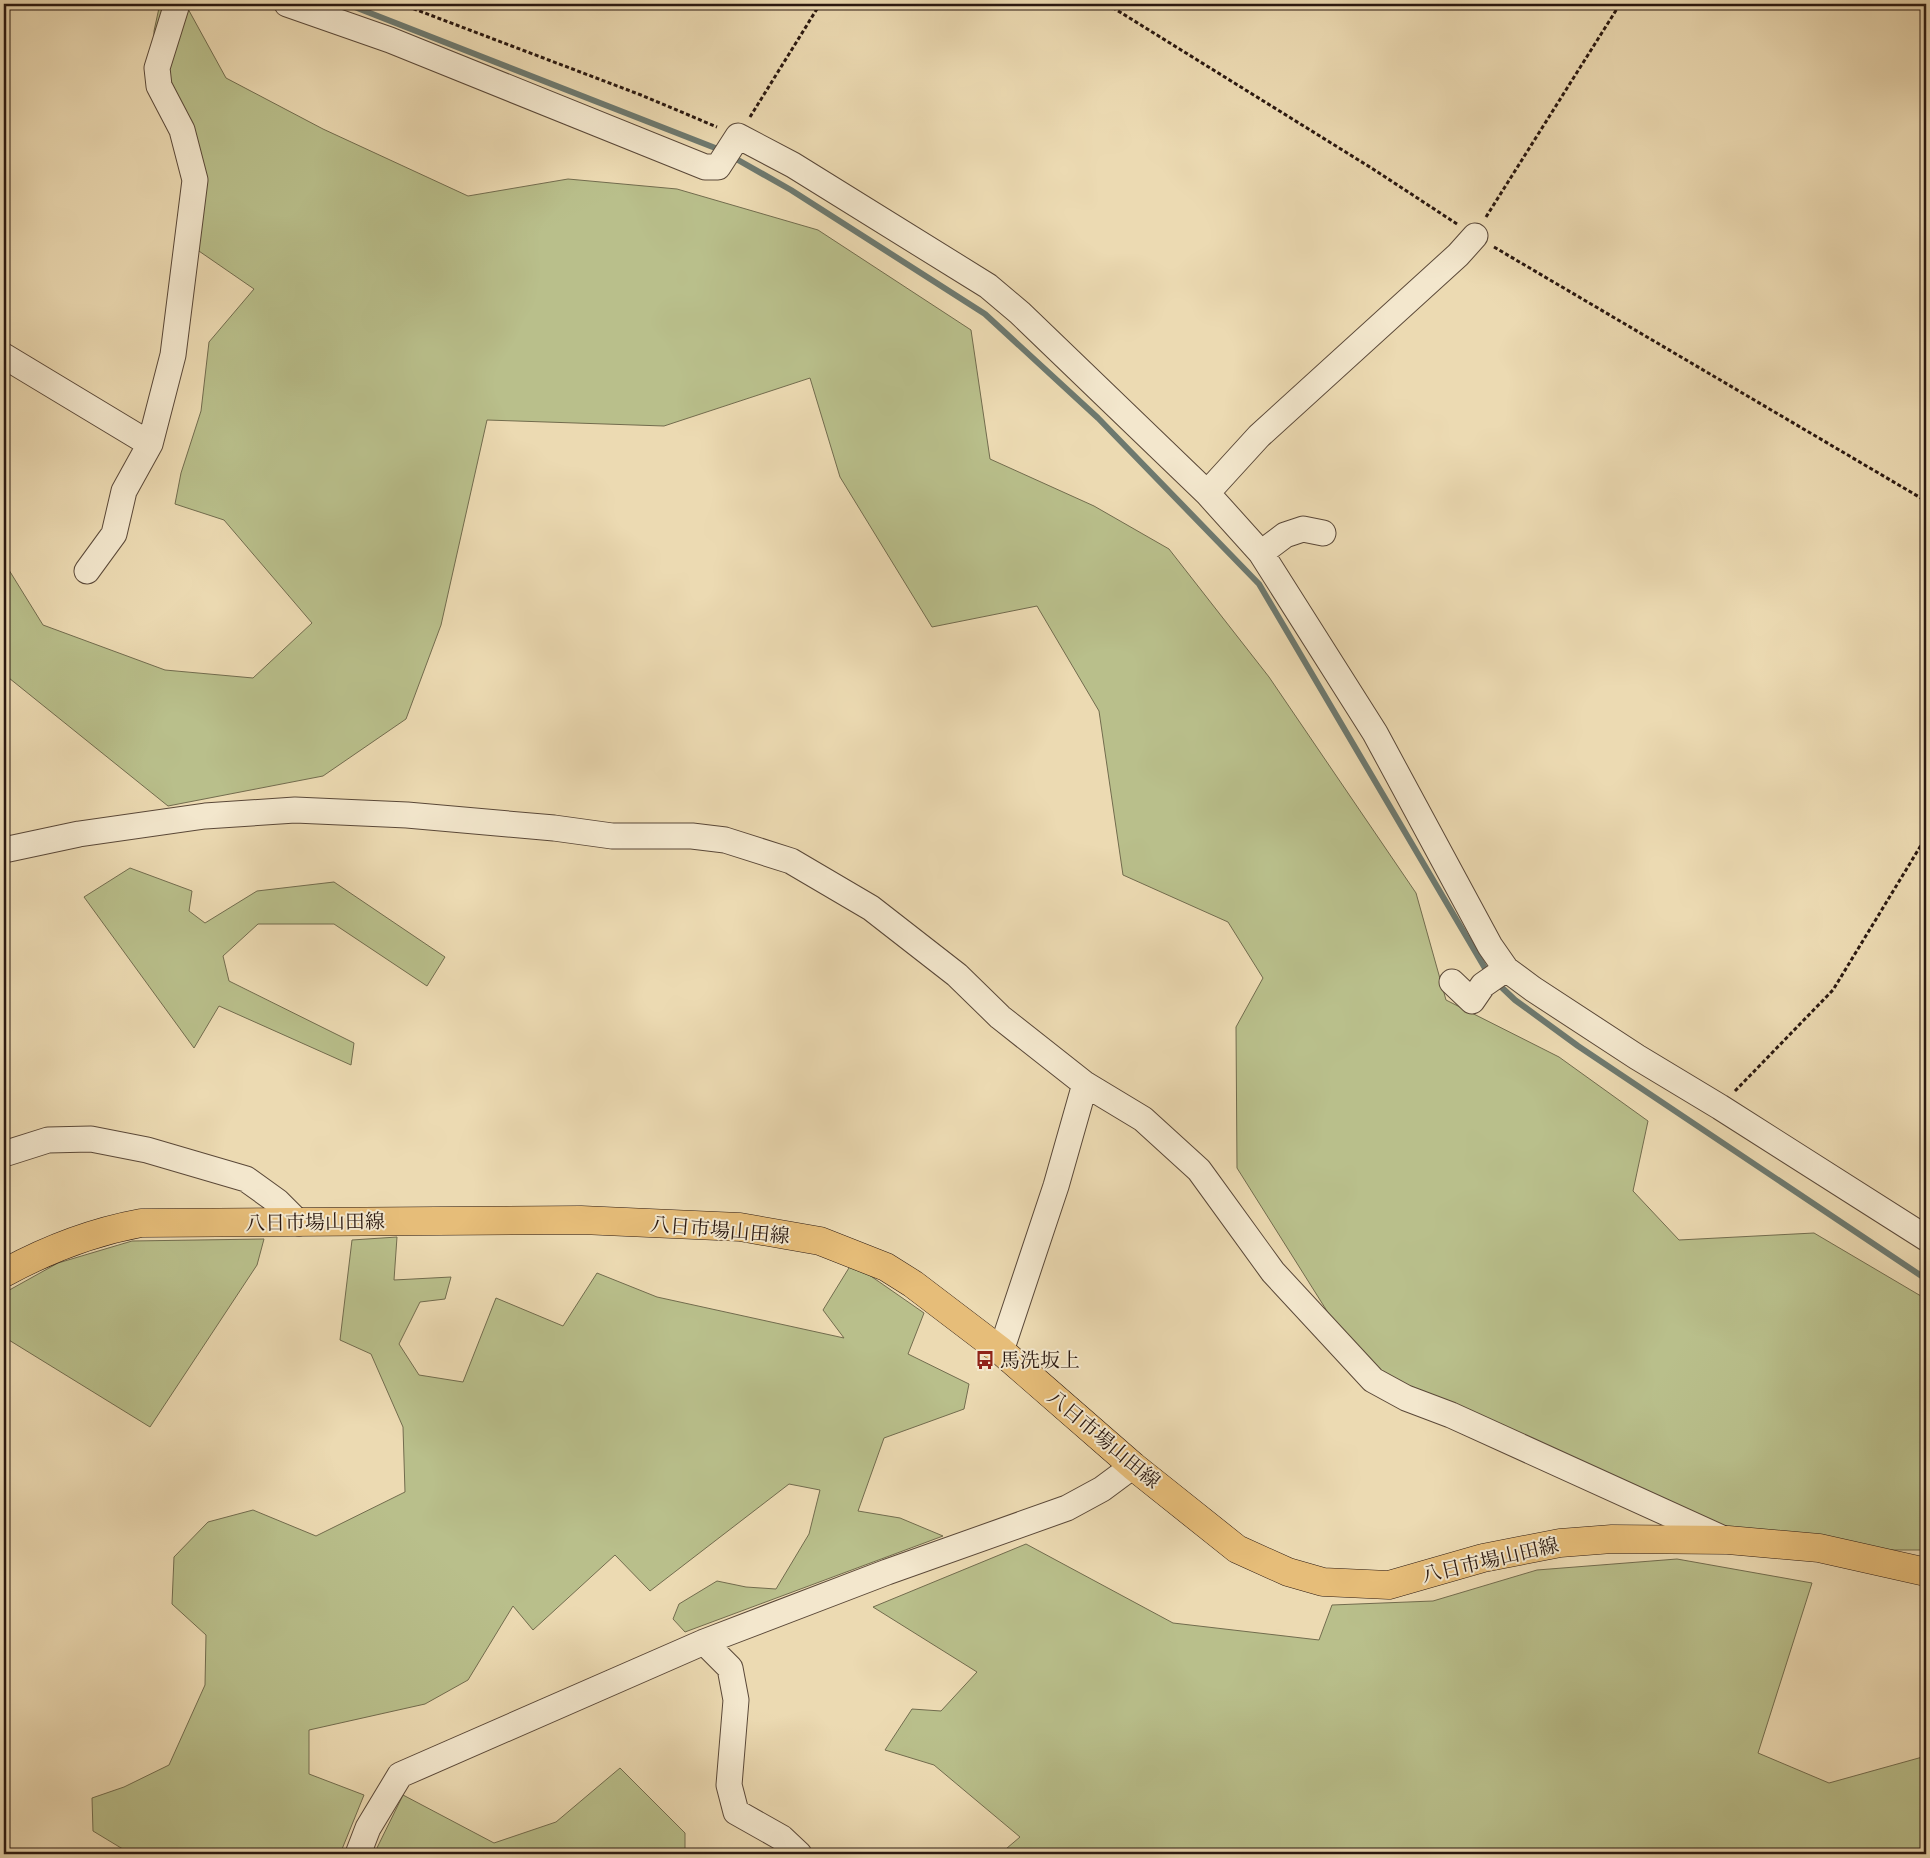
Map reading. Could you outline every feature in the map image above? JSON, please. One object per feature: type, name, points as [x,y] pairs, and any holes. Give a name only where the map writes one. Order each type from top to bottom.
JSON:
[{"type":"main road","name":"八日市場山田線","points":[[4,1273],[71,1241],[108,1229],[141,1223],[581,1220],[740,1228],[803,1237],[846,1250],[886,1266],[913,1284],[1000,1351],[1133,1466],[1237,1549],[1288,1572],[1323,1582],[1389,1584],[1483,1558],[1560,1543],[1612,1539],[1728,1540],[1819,1548],[1926,1572]]},
{"type":"street","points":[[87,571],[114,534],[124,491],[150,444],[173,354],[195,180],[182,130],[159,86],[157,68],[177,4]]},
{"type":"street","points":[[287,4],[390,40],[705,167],[718,167],[738,136],[793,165],[988,286],[1020,313],[1207,493],[1261,553],[1375,733],[1490,946],[1506,969],[1637,1057],[1720,1107],[1926,1238]]},
{"type":"street","points":[[1207,493],[1259,436],[1458,255],[1475,236]]},
{"type":"street","points":[[4,356],[150,444]]},
{"type":"street","points":[[1261,553],[1285,535],[1303,529],[1322,533]]},
{"type":"street","points":[[7,843],[205,816],[295,810],[407,815],[554,828],[612,836],[692,836],[725,840],[791,861],[871,908],[957,975],[1000,1017],[1085,1084],[1143,1119],[1199,1170],[1273,1272],[1373,1380],[1406,1398],[1451,1415],[1728,1540]]},
{"type":"street","points":[[1452,982],[1472,1001],[1483,986],[1506,969]]},
{"type":"street","points":[[1000,1351],[1056,1186],[1085,1084]]},
{"type":"street","points":[[4,1154],[48,1140],[91,1139],[147,1150],[246,1179],[278,1202],[299,1223]]},
{"type":"street","points":[[358,1854],[368,1828],[400,1774],[704,1642],[887,1572],[1067,1508],[1102,1489],[1133,1466]]},
{"type":"street","points":[[704,1642],[730,1668],[736,1700],[729,1785],[736,1812],[782,1838],[799,1854]]},
{"type":"path","points":[[401,4],[641,95],[738,136],[820,4]]},
{"type":"path","points":[[1107,4],[1373,168],[1475,236],[1926,501]]},
{"type":"path","points":[[1475,236],[1620,4]]},
{"type":"path","points":[[1720,1107],[1833,990],[1926,837]]},
{"type":"green space","points":[[187,7],[226,78],[323,129],[468,196],[568,179],[677,189],[818,230],[971,330],[990,459],[1094,506],[1169,549],[1269,677],[1416,893],[1446,1000],[1559,1057],[1648,1121],[1633,1191],[1679,1240],[1814,1233],[1926,1299],[1926,1550],[1780,1550],[1366,1373],[1237,1168],[1236,1027],[1263,978],[1228,922],[1123,875],[1099,711],[1037,606],[932,627],[840,477],[810,378],[664,426],[487,420],[441,625],[406,719],[323,776],[168,806],[4,674],[4,562],[43,625],[165,670],[253,678],[312,623],[224,520],[175,504],[181,473],[201,411],[209,342],[254,289],[196,249],[179,141],[154,86],[154,31],[159,8]]},
{"type":"green space","points":[[130,868],[192,891],[189,911],[205,923],[257,891],[334,882],[445,957],[427,986],[334,924],[258,924],[223,956],[229,981],[354,1043],[351,1065],[219,1006],[194,1048],[84,897]]},
{"type":"green space","points":[[397,1237],[394,1280],[451,1277],[445,1299],[420,1302],[399,1344],[419,1375],[463,1382],[496,1298],[563,1326],[597,1273],[657,1297],[844,1338],[823,1310],[852,1263],[924,1313],[908,1354],[969,1384],[964,1409],[884,1438],[858,1511],[900,1518],[943,1536],[685,1632],[673,1619],[679,1604],[717,1581],[746,1587],[776,1589],[809,1534],[820,1490],[789,1484],[650,1591],[615,1555],[533,1630],[513,1606],[468,1680],[425,1704],[309,1730],[309,1774],[364,1795],[340,1854],[131,1854],[93,1831],[92,1798],[124,1787],[169,1765],[205,1685],[206,1635],[172,1604],[174,1557],[208,1522],[253,1510],[316,1536],[405,1492],[403,1427],[371,1354],[340,1340],[352,1240]]},
{"type":"green space","points":[[264,1239],[257,1265],[150,1427],[4,1337],[4,1293],[58,1263],[132,1241]]},
{"type":"green space","points":[[1026,1544],[1173,1623],[1319,1640],[1332,1605],[1433,1601],[1537,1570],[1677,1559],[1812,1583],[1758,1753],[1829,1783],[1926,1756],[1926,1854],[1000,1854],[1020,1837],[934,1765],[885,1750],[912,1709],[941,1711],[977,1672],[873,1607]]},
{"type":"green space","points":[[620,1768],[685,1833],[685,1854],[374,1854],[403,1795],[494,1843],[556,1822]]},
{"type":"waterway","points":[[347,4],[723,151]]},
{"type":"waterway","points":[[731,156],[791,190],[985,314],[1098,418],[1259,584],[1489,975]]},
{"type":"waterway","points":[[1496,982],[1515,1000],[1578,1046],[1926,1279]]},
{"type":"place","name":"馬洗坂上","points":[[985,1360]]}]
